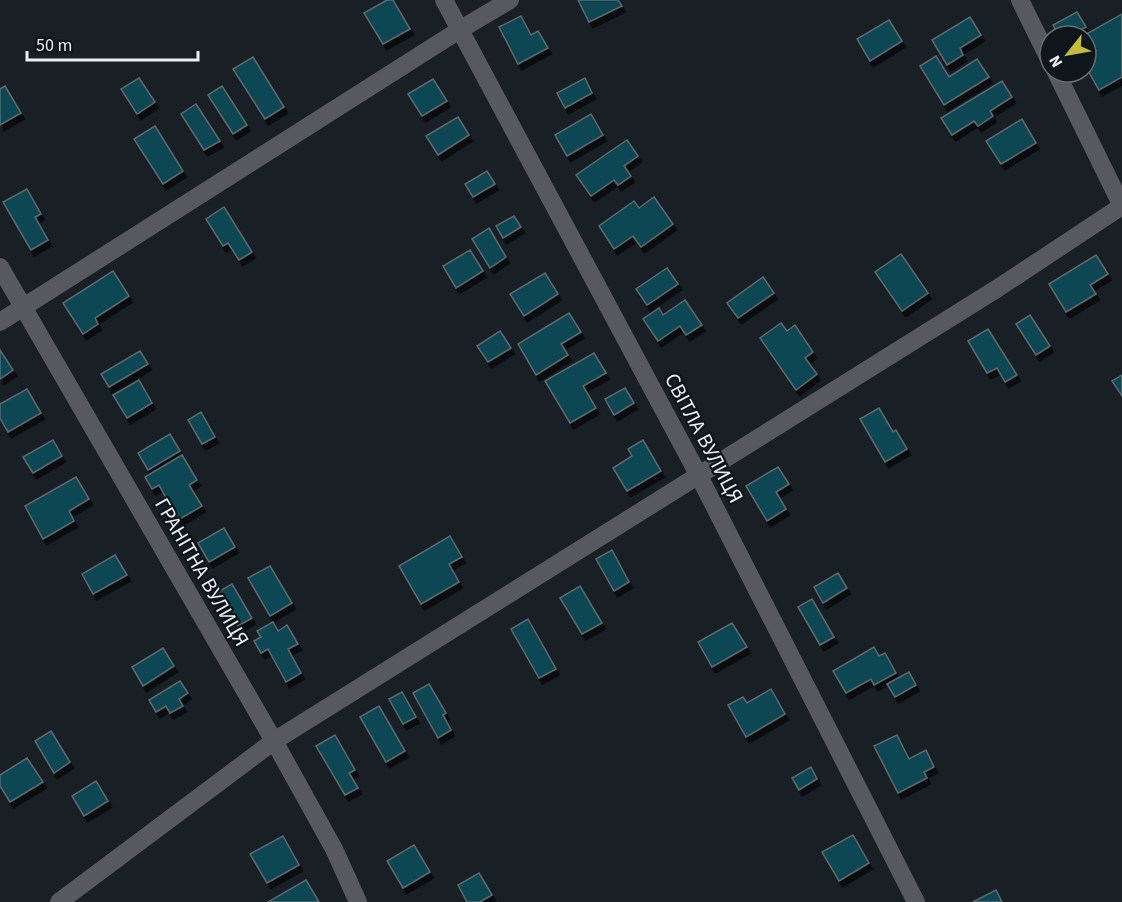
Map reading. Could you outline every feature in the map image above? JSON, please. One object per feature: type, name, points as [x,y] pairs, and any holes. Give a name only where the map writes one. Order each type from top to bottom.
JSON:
[{"type":"street","name":"СВІТЛА ВУЛИЦЯ","points":[[444,0],[699,476],[916,902]]},
{"type":"street","points":[[0,322],[460,29],[510,0]]},
{"type":"street","points":[[1020,0],[1038,37]]},
{"type":"street","points":[[59,902],[274,741],[998,288],[1122,206],[1062,84]]},
{"type":"street","name":"ГРАНІТНА ВУЛИЦЯ","points":[[0,267],[274,741],[334,849],[358,902]]},
{"type":"building","points":[[387,0],[393,0],[410,29],[383,44],[364,13]]},
{"type":"building","points":[[578,0],[618,0],[622,6],[589,22]]},
{"type":"building","points":[[1077,12],[1084,24],[1055,24]]},
{"type":"building","points":[[1122,14],[1122,77],[1099,90],[1096,84],[1098,84],[1098,28]]},
{"type":"building","points":[[521,16],[531,35],[538,31],[548,48],[518,64],[499,27]]},
{"type":"building","points":[[970,17],[981,35],[960,48],[963,55],[947,65],[932,40]]},
{"type":"building","points":[[889,20],[902,41],[870,61],[857,39]]},
{"type":"building","points":[[936,56],[949,77],[977,59],[989,77],[944,105],[920,66]]},
{"type":"building","points":[[253,57],[284,107],[265,119],[233,69]]},
{"type":"building","points":[[139,78],[155,102],[137,114],[121,89]]},
{"type":"building","points":[[585,78],[592,93],[565,108],[557,93]]},
{"type":"building","points":[[433,79],[447,101],[422,116],[408,94]]},
{"type":"building","points":[[1002,81],[1012,97],[990,111],[993,116],[978,126],[974,121],[952,135],[941,118]]},
{"type":"building","points":[[5,86],[21,113],[0,125],[0,89]]},
{"type":"building","points":[[222,86],[247,125],[233,134],[208,95]]},
{"type":"building","points":[[196,104],[220,141],[204,150],[181,114]]},
{"type":"building","points":[[591,114],[603,135],[567,156],[555,135]]},
{"type":"building","points":[[458,117],[469,135],[438,155],[426,136]]},
{"type":"building","points":[[1022,119],[1036,143],[1001,164],[986,141]]},
{"type":"building","points":[[155,126],[183,171],[163,184],[134,139]]},
{"type":"building","points":[[627,140],[638,156],[624,166],[631,176],[618,185],[614,180],[591,196],[576,175]]},
{"type":"building","points":[[487,171],[495,184],[473,197],[465,184]]},
{"type":"building","points":[[27,189],[41,214],[35,217],[48,240],[31,250],[3,202]]},
{"type":"building","points":[[654,197],[673,224],[641,247],[633,236],[614,249],[599,226],[634,201],[639,208]]},
{"type":"building","points":[[224,207],[252,252],[239,260],[228,243],[223,246],[206,219]]},
{"type":"building","points":[[514,216],[521,227],[503,238],[496,226]]},
{"type":"building","points":[[489,228],[506,257],[490,268],[472,239]]},
{"type":"building","points":[[470,250],[483,271],[456,288],[443,266]]},
{"type":"building","points":[[901,254],[928,293],[902,311],[875,272]]},
{"type":"building","points":[[1096,255],[1108,274],[1090,285],[1096,294],[1066,312],[1049,284]]},
{"type":"building","points":[[667,268],[678,284],[647,305],[636,289]]},
{"type":"building","points":[[113,271],[129,296],[95,318],[98,324],[83,334],[63,303]]},
{"type":"building","points":[[545,273],[558,294],[524,316],[510,294]]},
{"type":"building","points":[[763,277],[774,293],[738,318],[727,303]]},
{"type":"building","points":[[685,300],[702,325],[686,335],[680,326],[658,341],[643,319],[659,308],[663,315]]},
{"type":"building","points":[[569,313],[581,332],[561,344],[568,355],[536,375],[518,344]]},
{"type":"building","points":[[1030,315],[1050,346],[1036,355],[1016,324]]},
{"type":"building","points":[[781,323],[787,331],[795,325],[813,352],[805,358],[817,374],[796,390],[760,338]]},
{"type":"building","points":[[988,329],[1017,375],[1005,382],[997,368],[987,373],[968,341]]},
{"type":"building","points":[[500,331],[511,348],[488,362],[477,346]]},
{"type":"building","points":[[0,350],[13,370],[0,379]]},
{"type":"building","points":[[140,351],[148,364],[109,387],[101,374]]},
{"type":"building","points":[[594,353],[606,373],[583,386],[596,408],[570,423],[545,381]]},
{"type":"building","points":[[1122,375],[1122,396],[1112,381]]},
{"type":"building","points":[[139,380],[152,403],[127,418],[113,395]]},
{"type":"building","points":[[625,388],[634,403],[614,415],[605,399]]},
{"type":"building","points":[[27,389],[41,413],[8,432],[0,418],[0,404]]},
{"type":"building","points":[[879,408],[893,432],[896,430],[907,449],[885,462],[860,419]]},
{"type":"building","points":[[201,412],[215,437],[202,444],[188,420]]},
{"type":"building","points":[[170,434],[180,451],[148,470],[138,453]]},
{"type":"building","points":[[53,440],[62,456],[33,473],[23,457]]},
{"type":"building","points":[[643,440],[661,471],[627,491],[613,468],[632,456],[628,449]]},
{"type":"building","points":[[182,455],[197,480],[189,485],[202,506],[178,520],[159,485],[152,489],[145,477]]},
{"type":"building","points":[[778,467],[789,484],[776,492],[786,509],[767,521],[746,486]]},
{"type":"building","points":[[76,477],[89,499],[69,511],[74,521],[43,539],[25,506]]},
{"type":"building","points":[[224,528],[235,547],[209,562],[198,543]]},
{"type":"building","points":[[450,536],[462,557],[449,564],[459,582],[421,604],[399,566]]},
{"type":"building","points":[[612,550],[629,582],[614,591],[596,559]]},
{"type":"building","points":[[115,555],[127,575],[93,594],[82,574]]},
{"type":"building","points":[[270,566],[292,603],[270,616],[248,578]]},
{"type":"building","points":[[838,573],[847,588],[823,603],[814,587]]},
{"type":"building","points":[[232,584],[252,618],[238,626],[218,592]]},
{"type":"building","points":[[580,586],[602,623],[582,634],[560,598]]},
{"type":"building","points":[[812,599],[834,637],[820,645],[798,607]]},
{"type":"building","points":[[528,619],[556,669],[539,678],[511,629]]},
{"type":"building","points":[[273,622],[278,631],[287,625],[298,644],[288,649],[301,673],[286,682],[268,649],[261,653],[254,641],[261,637],[257,631]]},
{"type":"building","points":[[732,623],[747,647],[712,667],[698,642]]},
{"type":"building","points":[[874,647],[879,656],[885,653],[896,673],[874,685],[871,679],[846,693],[833,671]]},
{"type":"building","points":[[163,648],[174,666],[143,686],[132,667]]},
{"type":"building","points":[[909,672],[916,685],[895,697],[887,684]]},
{"type":"building","points":[[180,681],[188,693],[179,699],[183,706],[170,713],[166,706],[156,712],[149,700]]},
{"type":"building","points":[[429,684],[446,713],[443,715],[451,730],[438,738],[413,693]]},
{"type":"building","points":[[771,689],[785,714],[746,737],[728,705],[743,697],[747,703]]},
{"type":"building","points":[[402,692],[416,717],[403,724],[389,699]]},
{"type":"building","points":[[379,706],[405,751],[386,762],[360,717]]},
{"type":"building","points":[[51,731],[70,762],[54,773],[35,741]]},
{"type":"building","points":[[335,735],[355,770],[349,773],[358,788],[345,795],[316,746]]},
{"type":"building","points":[[897,735],[909,759],[926,750],[934,767],[924,772],[927,778],[898,793],[874,746]]},
{"type":"building","points":[[27,758],[43,782],[10,802],[0,786],[0,775]]},
{"type":"building","points":[[811,767],[817,779],[799,790],[792,778]]},
{"type":"building","points":[[96,781],[108,801],[84,816],[72,796]]},
{"type":"building","points":[[853,835],[869,863],[839,881],[822,852]]},
{"type":"building","points":[[283,836],[299,865],[267,883],[250,854]]},
{"type":"building","points":[[414,845],[430,872],[403,888],[387,861]]},
{"type":"building","points":[[479,873],[492,895],[480,902],[467,902],[458,885]]},
{"type":"building","points":[[306,880],[319,902],[268,902]]},
{"type":"building","points":[[996,890],[1002,902],[973,902]]}]
